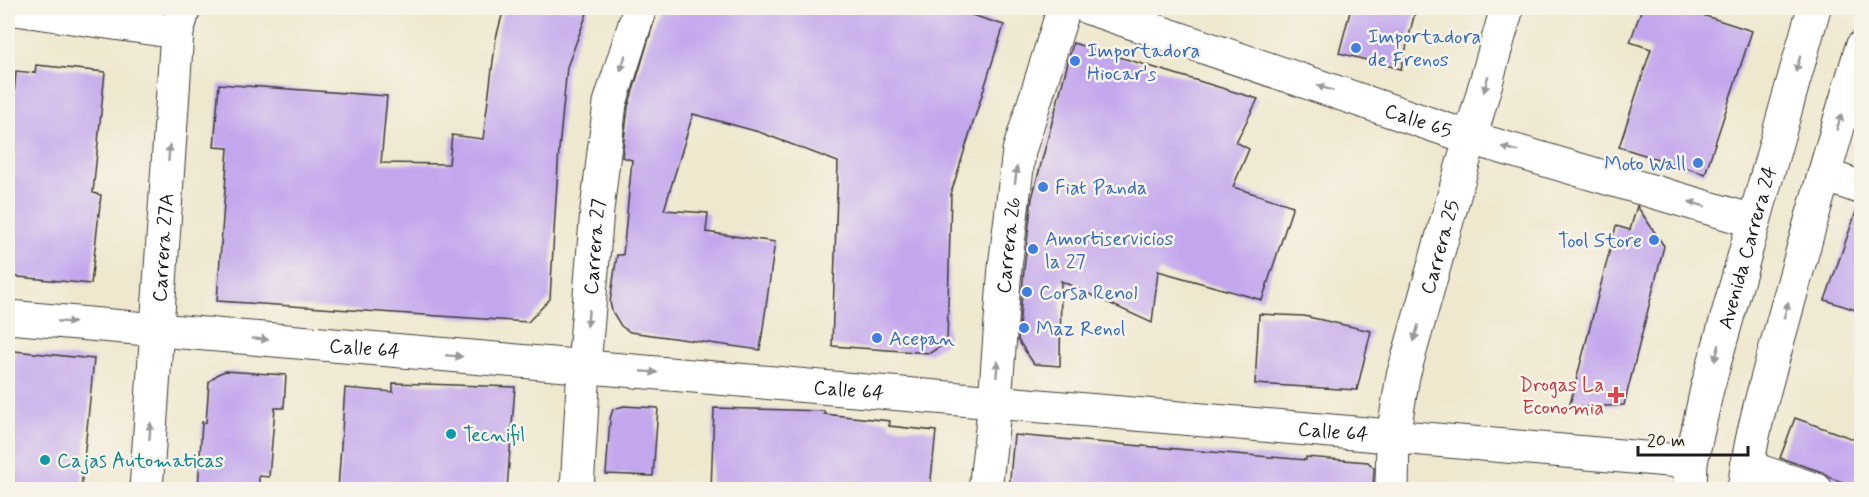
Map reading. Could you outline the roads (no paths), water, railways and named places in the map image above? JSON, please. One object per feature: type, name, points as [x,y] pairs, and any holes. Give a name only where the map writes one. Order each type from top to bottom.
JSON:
[{"type":"street","points":[[8,8],[181,20]]},
{"type":"street","name":"Carrera 27","points":[[577,489],[597,210],[610,103],[640,8]]},
{"type":"street","name":"Carrera 26","points":[[985,489],[995,402],[1005,267],[1019,151],[1064,8]]},
{"type":"street","name":"Calle 65","points":[[1089,8],[1471,138],[1753,221]]},
{"type":"street","name":"Carrera 25","points":[[1392,489],[1393,436],[1403,376],[1507,8]]},
{"type":"street","name":"Avenida Carrera 24","points":[[1691,476],[1707,389],[1814,8]]},
{"type":"street","name":"Carrera 27A","points":[[146,489],[181,20]]},
{"type":"street","points":[[1816,489],[1745,478],[1767,378],[1862,47]]},
{"type":"street","points":[[1824,175],[1862,188]]},
{"type":"street","name":"Calle 64","points":[[8,317],[1393,436],[1691,476]]},
{"type":"place","name":"Importadora de Frenos","points":[[1356,48]]},
{"type":"place","name":"Importadora Hiocar's","points":[[1075,61]]},
{"type":"place","name":"Moto Wall","points":[[1698,163]]},
{"type":"place","name":"Fiat Panda","points":[[1043,187]]},
{"type":"place","name":"Tool Store","points":[[1654,240]]},
{"type":"place","name":"Amortiservicios la 27","points":[[1033,249]]},
{"type":"place","name":"Corsa Renol","points":[[1027,292]]},
{"type":"place","name":"Maz Renol","points":[[1024,328]]},
{"type":"place","name":"Acepan","points":[[877,338]]},
{"type":"place","name":"Drogas La Economia","points":[[1616,395]]},
{"type":"place","name":"Tecnifil","points":[[451,434]]},
{"type":"place","name":"Cajas Automaticas","points":[[45,460]]}]
